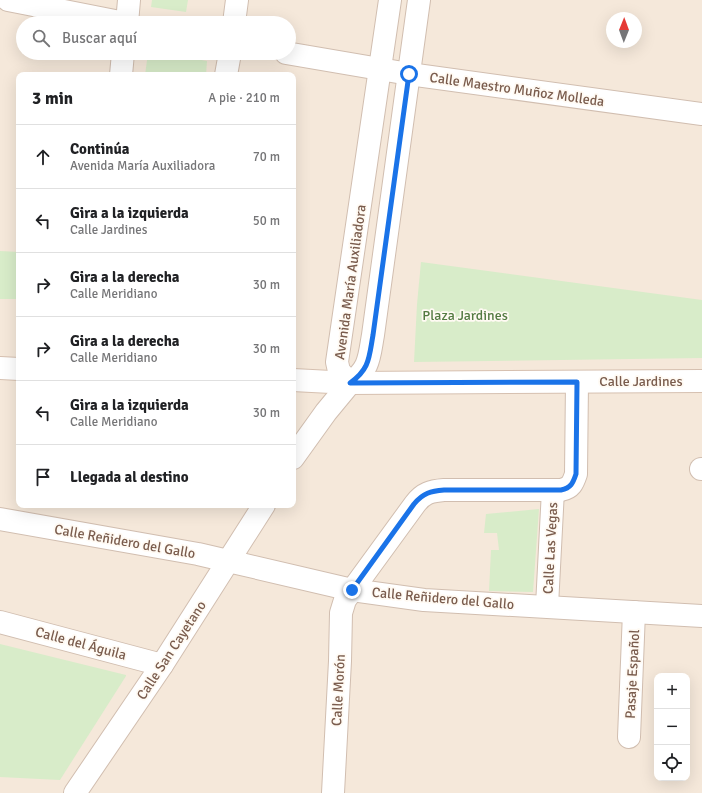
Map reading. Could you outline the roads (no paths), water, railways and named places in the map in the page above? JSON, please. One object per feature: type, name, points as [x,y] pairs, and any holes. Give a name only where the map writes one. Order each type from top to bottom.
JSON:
[{"type":"street","points":[[8,0],[90,16]]},
{"type":"street","points":[[127,16],[129,0]]},
{"type":"street","points":[[235,16],[237,0]]},
{"type":"street","name":"Avenida María Auxiliadora","points":[[390,0],[337,362],[339,371],[350,383],[360,376],[367,364],[373,335],[419,0]]},
{"type":"street","name":"Calle Maestro Muñoz Molleda","points":[[296,55],[409,74],[702,114]]},
{"type":"street","points":[[121,72],[122,60]]},
{"type":"street","points":[[227,72],[229,60]]},
{"type":"street","points":[[0,368],[16,369]]},
{"type":"street","name":"Calle Jardines","points":[[296,380],[350,383],[702,381]]},
{"type":"street","name":"Calle Morón","points":[[334,793],[340,661],[340,613],[345,600],[414,504],[425,494],[431,491],[444,490],[553,490],[567,488],[571,485],[576,474],[577,382]]},
{"type":"street","points":[[296,454],[326,412],[350,383]]},
{"type":"street","name":"Calle Las Vegas","points":[[547,606],[553,490]]},
{"type":"street","name":"Calle San Cayetano","points":[[75,793],[162,665],[262,508]]},
{"type":"street","name":"Calle Reñidero del Gallo","points":[[0,519],[198,554],[352,590],[424,600],[702,616]]},
{"type":"street","name":"Pasaje Español","points":[[629,737],[634,612]]},
{"type":"street","name":"Calle del Águila","points":[[0,622],[162,665]]},
{"type":"park label","name":"Plaza Jardines","points":[[465,315]]}]
